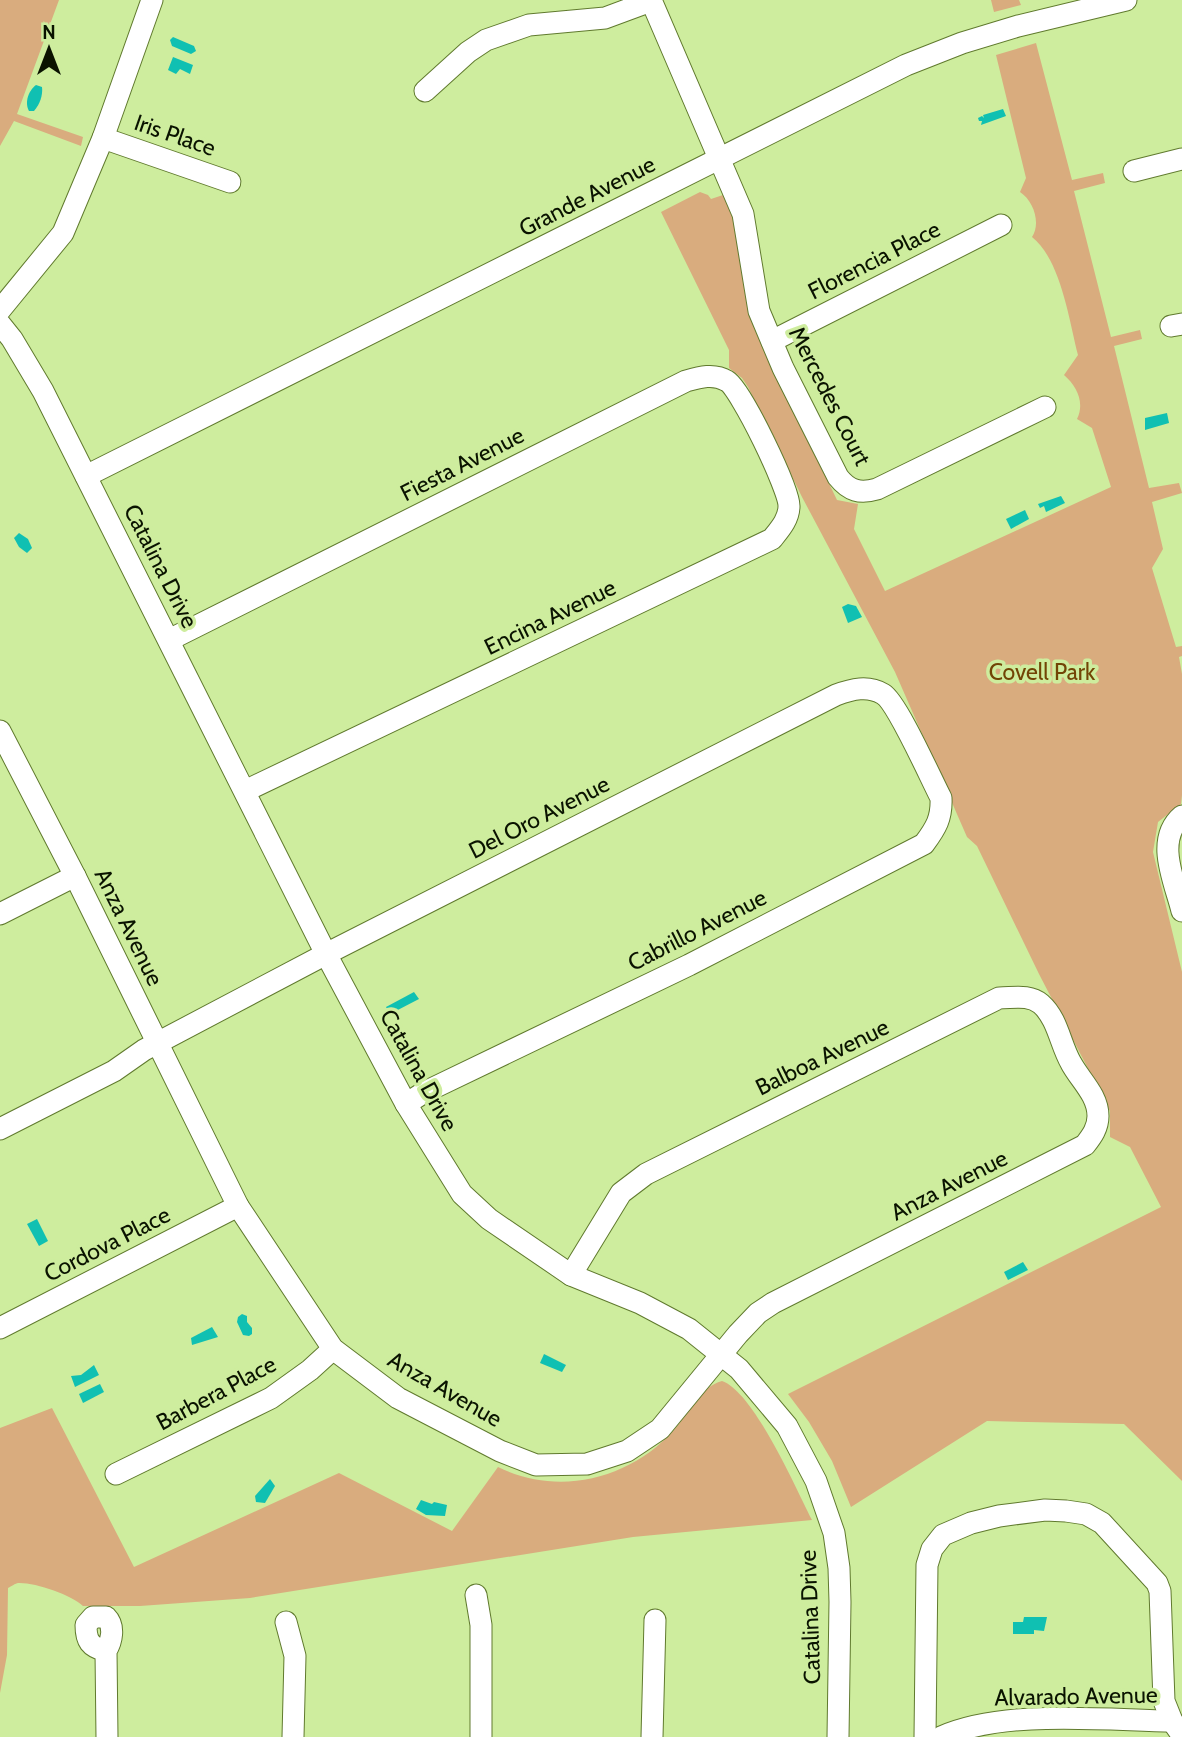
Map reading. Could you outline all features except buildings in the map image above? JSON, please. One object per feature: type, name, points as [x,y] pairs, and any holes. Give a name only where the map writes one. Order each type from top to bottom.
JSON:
[{"type":"street","points":[[0,310],[63,233],[103,138],[152,0]]},
{"type":"street","name":"Grande Avenue","points":[[86,476],[873,81],[928,56],[1018,26],[1126,0]]},
{"type":"street","points":[[425,91],[468,52],[486,40],[529,25],[604,18],[651,1]]},
{"type":"street","name":"Mercedes Court","points":[[651,1],[743,214],[759,311],[844,485],[858,492],[877,489],[1045,407]]},
{"type":"street","name":"Iris Place","points":[[103,138],[230,182]]},
{"type":"street","points":[[1134,170],[1182,159]]},
{"type":"street","name":"Florencia Place","points":[[772,341],[1001,225]]},
{"type":"street","name":"Catalina Drive","points":[[0,324],[33,373],[326,954],[406,1104],[463,1194],[499,1227],[571,1275],[660,1313],[688,1329],[721,1353],[760,1392],[787,1426],[817,1481],[834,1534],[841,1602],[838,1737]]},
{"type":"street","name":"Fiesta Avenue","points":[[169,640],[686,381],[713,376],[730,382],[759,433]]},
{"type":"street","name":"Encina Avenue","points":[[245,791],[772,539],[785,523],[789,506],[783,484],[759,433]]},
{"type":"street","name":"Del Oro Avenue","points":[[0,1129],[114,1071],[158,1043],[326,954],[836,695],[852,689],[868,688],[885,694],[896,707],[920,757]]},
{"type":"street","name":"Anza Avenue","points":[[0,731],[238,1206],[333,1349],[398,1398],[500,1451],[536,1465],[587,1464],[627,1451],[660,1429],[721,1353],[758,1313],[1085,1145],[1095,1132],[1098,1116],[1094,1098]]},
{"type":"street","name":"Cabrillo Avenue","points":[[406,1104],[423,1093],[688,965],[924,844],[942,815],[941,798],[920,757]]},
{"type":"street","points":[[1182,816],[1175,822],[1168,838],[1167,854],[1182,911]]},
{"type":"street","points":[[0,914],[75,876]]},
{"type":"street","name":"Balboa Avenue","points":[[571,1275],[621,1193],[646,1174],[999,998],[1029,997],[1041,1004],[1055,1022],[1070,1061],[1094,1098]]},
{"type":"street","name":"Cordova Place","points":[[0,1328],[238,1206]]},
{"type":"street","name":"Barbera Place","points":[[116,1474],[271,1398],[310,1370],[333,1349]]},
{"type":"street","points":[[925,1737],[927,1565],[932,1549],[943,1535],[971,1523],[1045,1510],[1086,1514],[1102,1522],[1157,1583],[1162,1601],[1164,1701],[1177,1728]]},
{"type":"street","points":[[476,1595],[481,1625],[481,1737]]},
{"type":"street","points":[[652,1737],[655,1620]]},
{"type":"street","points":[[286,1622],[295,1656],[293,1737]]},
{"type":"street","points":[[106,1651],[107,1737]]},
{"type":"street","name":"Alvarado Avenue","points":[[941,1737],[954,1731],[990,1723],[1027,1719],[1177,1728]]},
{"type":"green space","points":[[0,0],[59,0],[17,114],[83,137],[81,146],[14,121],[0,146]]},
{"type":"green space","points":[[991,0],[1019,0],[1021,5],[994,12]]},
{"type":"green space","name":"Covell Park","points":[[1036,43],[1072,180],[1103,173],[1105,183],[1074,191],[1111,337],[1140,330],[1142,339],[1114,346],[1149,488],[1179,483],[1182,493],[1152,502],[1163,549],[1152,568],[1176,647],[1182,646],[1182,656],[1179,657],[1182,674],[1181,804],[1158,822],[1153,852],[1182,972],[1182,1481],[1124,1424],[987,1421],[851,1507],[832,1461],[809,1422],[788,1394],[1161,1207],[1130,1147],[1110,1137],[1110,1111],[977,846],[967,837],[895,672],[802,497],[748,387],[742,378],[729,368],[729,350],[661,212],[700,192],[711,199],[723,195],[735,223],[754,328],[837,500],[858,504],[854,529],[885,591],[1111,487],[1092,428],[1077,419],[1080,401],[1073,384],[1064,375],[1078,355],[1057,275],[1042,247],[1032,237],[1036,226],[1035,213],[1020,192],[1026,178],[996,55]]},
{"type":"green space","points":[[722,1381],[747,1403],[760,1422],[812,1520],[633,1537],[250,1598],[140,1606],[83,1606],[52,1590],[17,1583],[8,1588],[7,1655],[0,1693],[0,1428],[52,1408],[134,1567],[339,1473],[452,1531],[498,1467],[545,1481],[592,1478],[615,1471],[637,1461],[656,1447],[674,1430],[701,1394]]},
{"type":"water","points":[[173,37],[194,46],[196,51],[191,54],[172,46],[170,40]]},
{"type":"water","points":[[173,57],[193,65],[190,74],[180,69],[176,74],[168,70]]},
{"type":"water","points":[[36,85],[42,87],[41,96],[34,111],[29,111],[28,96]]},
{"type":"water","points":[[1003,109],[1006,116],[981,125],[982,121],[978,118]]},
{"type":"water","points":[[1167,413],[1169,423],[1145,430],[1145,418]]},
{"type":"water","points":[[1061,496],[1065,503],[1046,512],[1044,506],[1040,508],[1038,504]]},
{"type":"water","points":[[1025,510],[1029,519],[1011,529],[1006,519]]},
{"type":"water","points":[[19,533],[28,539],[32,548],[27,553],[19,547],[14,538]]},
{"type":"water","points":[[848,604],[856,606],[862,617],[848,623],[842,607]]},
{"type":"water","points":[[414,992],[419,999],[390,1014],[386,1007]]},
{"type":"water","points":[[37,1219],[48,1241],[39,1246],[27,1224]]},
{"type":"water","points":[[1023,1262],[1028,1270],[1008,1280],[1004,1272]]},
{"type":"water","points":[[242,1314],[247,1316],[247,1322],[252,1328],[252,1334],[249,1336],[243,1335],[237,1322]]},
{"type":"water","points":[[212,1327],[218,1337],[192,1345],[191,1338]]},
{"type":"water","points":[[544,1354],[566,1365],[562,1372],[540,1363]]},
{"type":"water","points":[[94,1365],[99,1375],[75,1387],[71,1376],[81,1375]]},
{"type":"water","points":[[100,1384],[104,1392],[83,1403],[79,1394]]},
{"type":"water","points":[[270,1479],[275,1486],[265,1503],[256,1502],[255,1496]]},
{"type":"water","points":[[421,1500],[447,1505],[445,1516],[426,1515],[416,1509]]},
{"type":"water","points":[[1024,1617],[1047,1617],[1044,1631],[1013,1634],[1013,1622],[1023,1622]]}]
